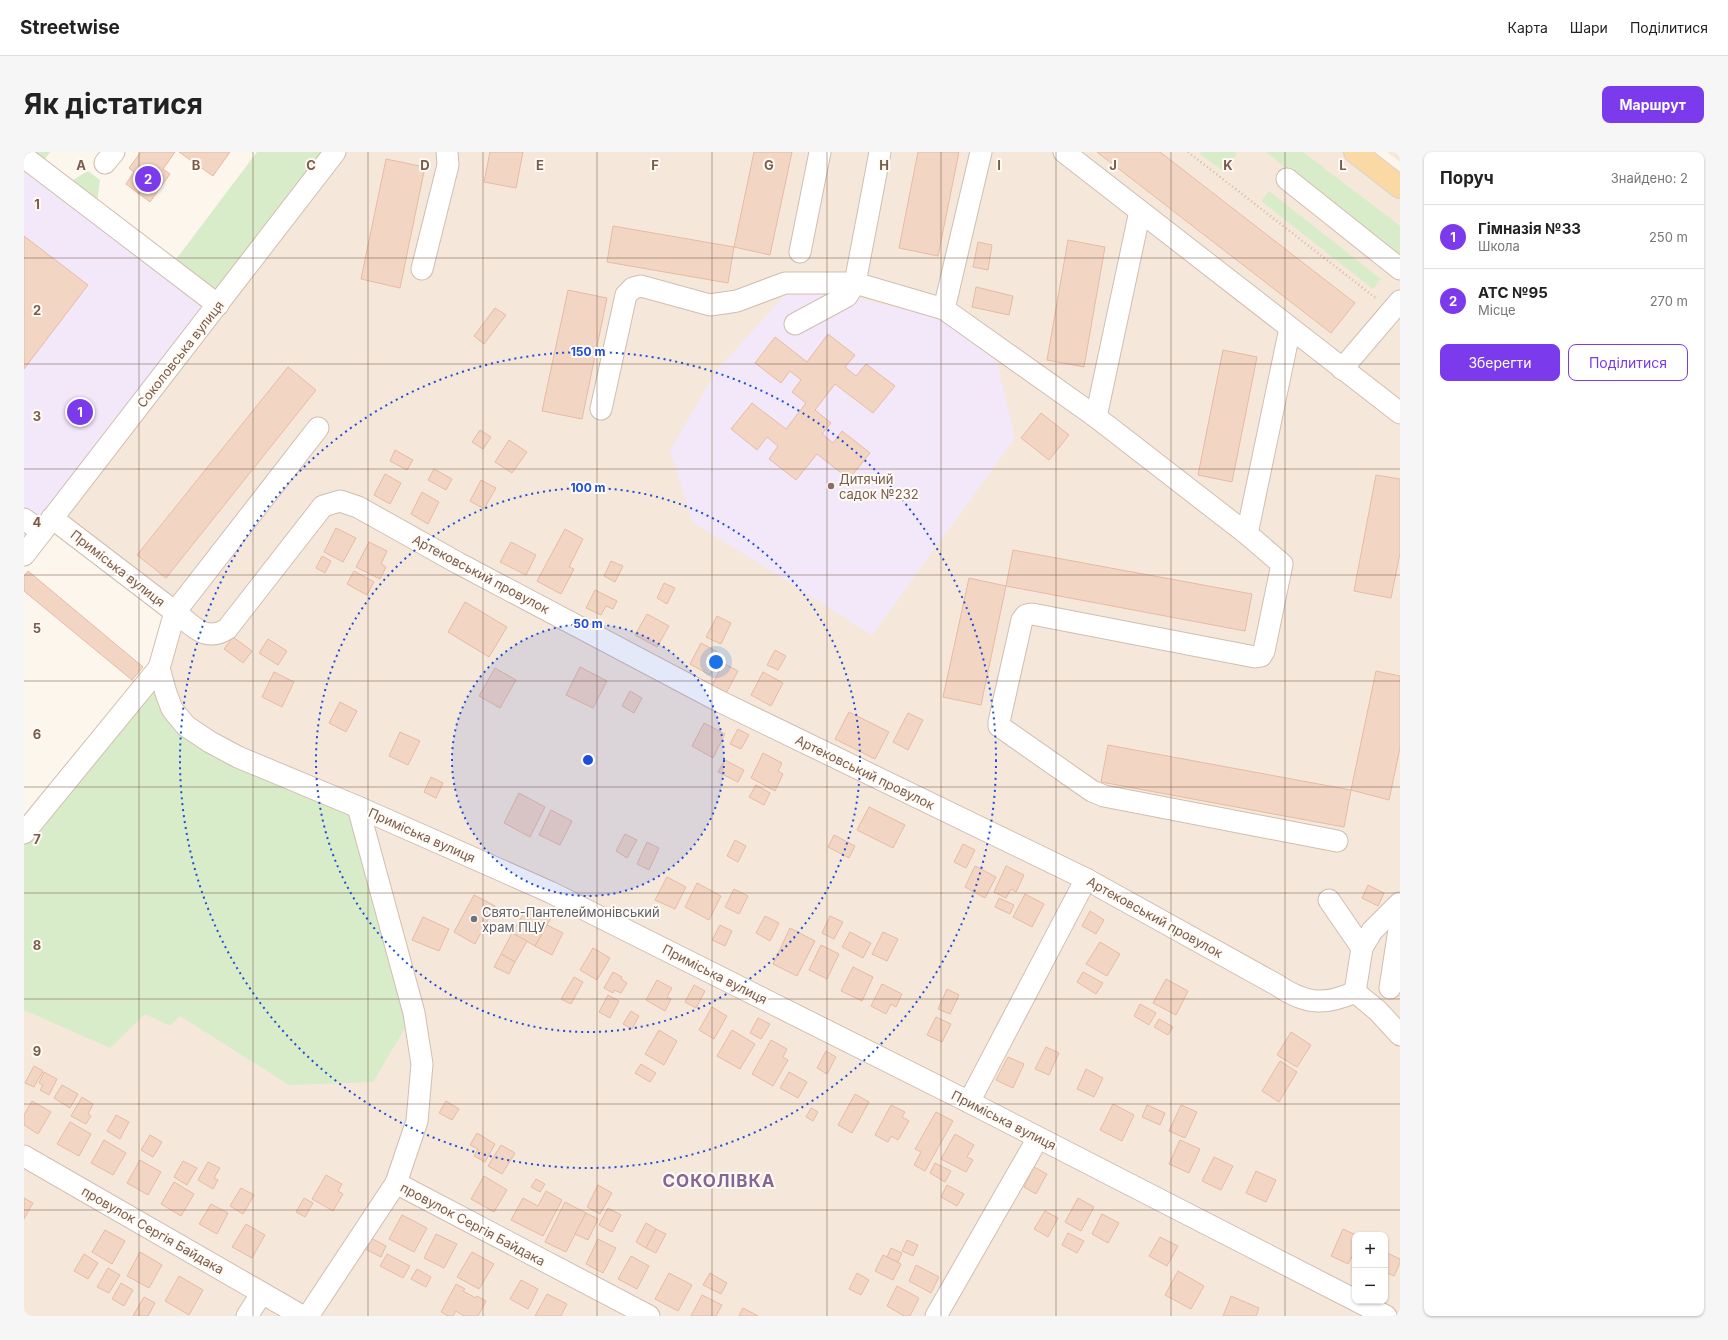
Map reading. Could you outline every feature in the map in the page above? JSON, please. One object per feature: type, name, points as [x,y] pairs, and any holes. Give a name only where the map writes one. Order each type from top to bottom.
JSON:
[{"type":"main road","points":[[1355,152],[1400,187]]},
{"type":"street","name":"Соколовська вулиця","points":[[24,555],[335,152]]},
{"type":"street","points":[[422,269],[448,165],[447,152]]},
{"type":"street","points":[[800,252],[820,152]]},
{"type":"street","points":[[795,324],[847,296],[855,283],[880,152]]},
{"type":"street","points":[[944,309],[981,152]]},
{"type":"street","points":[[1064,152],[1400,413]]},
{"type":"street","points":[[24,157],[218,305]]},
{"type":"street","points":[[1287,179],[1400,269]]},
{"type":"street","points":[[1096,417],[1140,211]]},
{"type":"street","points":[[601,409],[626,295],[633,288],[640,286],[710,305],[737,301],[785,283],[855,283],[944,309],[1096,417],[1247,534],[1282,564],[1264,651],[1261,656],[1247,655],[1032,614],[1026,615],[1022,620],[999,726],[1092,791],[1104,796],[1337,841]]},
{"type":"street","points":[[1342,369],[1396,306]]},
{"type":"street","points":[[1247,534],[1290,328]]},
{"type":"street","points":[[175,612],[318,428]]},
{"type":"street","name":"Артековський провулок","points":[[175,612],[204,634],[218,635],[227,629],[323,506],[340,501],[358,507],[458,563],[717,700],[1086,879],[1277,985],[1293,996],[1316,1002],[1339,999],[1355,992]]},
{"type":"street","name":"Приміська вулиця","points":[[24,519],[47,525],[175,612],[159,668],[172,709],[186,726],[210,742],[238,757],[358,807],[550,892],[969,1102],[1352,1298]]},
{"type":"street","points":[[24,833],[159,668]]},
{"type":"street","points":[[358,807],[414,1012],[422,1064],[417,1121],[396,1183]]},
{"type":"street","points":[[969,1102],[1086,879]]},
{"type":"street","points":[[1329,900],[1362,948]]},
{"type":"street","points":[[1400,903],[1372,931],[1362,948],[1355,992],[1378,1011],[1400,1035]]},
{"type":"street","points":[[1390,988],[1400,923]]},
{"type":"street","points":[[936,1316],[1038,1138]]},
{"type":"street","name":"провулок Сергія Байдака","points":[[24,1156],[302,1316]]},
{"type":"street","name":"провулок Сергія Байдака","points":[[308,1316],[396,1183],[649,1316]]},
{"type":"street","points":[[247,1316],[262,1293]]},
{"type":"street","name":"Приміська вулиця","points":[[1364,1304],[1386,1316]]},
{"type":"path","points":[[1191,153],[1396,306]]},
{"type":"shaded area","points":[[335,152],[1355,152],[1400,187],[1400,1316],[24,1316],[24,833],[159,668],[175,613],[52,518]]},
{"type":"shaded area","points":[[1387,152],[1400,152],[1400,162]]},
{"type":"shaded area","points":[[24,157],[218,305],[24,547]]},
{"type":"shaded area","name":"Дитячий садок №232","points":[[786,294],[842,294],[941,319],[995,353],[1015,438],[872,635],[693,522],[670,451],[717,370]]},
{"type":"green space","points":[[24,152],[50,152],[45,159],[71,181],[88,171],[100,180],[97,204],[174,262],[257,152],[335,152],[218,305]]},
{"type":"green space","points":[[1201,152],[1235,152],[1237,154],[1223,171],[1200,154]]},
{"type":"green space","points":[[1266,152],[1303,152],[1400,226],[1400,258]]},
{"type":"green space","points":[[1269,191],[1381,279],[1373,289],[1261,201]]},
{"type":"green space","points":[[159,668],[186,726],[358,807],[414,1013],[373,1082],[289,1085],[180,1016],[170,1026],[145,1014],[110,1048],[24,1010],[24,833]]},
{"type":"building","points":[[141,152],[175,152],[163,169],[170,174],[150,202],[126,184],[134,172],[129,168]]},
{"type":"building","points":[[179,152],[230,152],[213,176]]},
{"type":"building","points":[[490,152],[523,152],[516,188],[484,182]]},
{"type":"building","points":[[754,152],[792,152],[770,255],[734,247]]},
{"type":"building","points":[[918,152],[959,152],[938,256],[899,248]]},
{"type":"building","points":[[1097,152],[1160,152],[1355,303],[1331,333]]},
{"type":"building","points":[[386,159],[425,167],[400,288],[361,279]]},
{"type":"building","points":[[613,226],[734,247],[728,283],[607,262]]},
{"type":"building","points":[[24,236],[88,285],[24,369]]},
{"type":"building","points":[[1068,240],[1105,247],[1084,367],[1047,360]]},
{"type":"building","points":[[978,242],[992,245],[988,270],[973,267]]},
{"type":"building","points":[[976,287],[1013,296],[1009,315],[972,307]]},
{"type":"building","points":[[568,290],[607,298],[582,419],[542,411]]},
{"type":"building","points":[[495,308],[506,315],[484,344],[474,336]]},
{"type":"building","points":[[828,334],[855,355],[845,367],[856,376],[866,364],[895,386],[873,413],[835,384],[815,410],[831,423],[822,434],[833,443],[842,431],[870,453],[849,479],[817,454],[796,480],[769,459],[778,446],[767,437],[757,450],[731,429],[752,403],[786,429],[806,403],[792,392],[801,380],[790,371],[781,383],[755,363],[775,337],[807,362]]},
{"type":"building","points":[[1223,350],[1257,357],[1232,482],[1198,475]]},
{"type":"building","points":[[288,367],[316,390],[166,578],[137,555]]},
{"type":"building","points":[[1041,413],[1069,435],[1049,460],[1021,438]]},
{"type":"building","points":[[480,430],[491,437],[483,449],[472,442]]},
{"type":"building","points":[[509,440],[527,452],[512,473],[495,462]]},
{"type":"building","points":[[395,450],[413,460],[407,470],[390,461]]},
{"type":"building","points":[[434,469],[452,479],[446,490],[428,480]]},
{"type":"building","points":[[385,474],[401,483],[390,504],[374,495]]},
{"type":"building","points":[[1376,475],[1400,479],[1400,553],[1391,598],[1354,591]]},
{"type":"building","points":[[481,480],[496,488],[484,509],[470,501]]},
{"type":"building","points":[[422,492],[439,502],[428,524],[411,514]]},
{"type":"building","points":[[336,528],[356,538],[343,562],[324,552]]},
{"type":"building","points":[[565,529],[583,539],[569,567],[574,569],[561,594],[537,581]]},
{"type":"building","points":[[369,542],[387,551],[381,564],[386,567],[380,579],[356,567]]},
{"type":"building","points":[[511,542],[536,555],[526,575],[500,562]]},
{"type":"building","points":[[1013,550],[1252,594],[1245,631],[1006,586]]},
{"type":"building","points":[[322,556],[331,561],[325,573],[316,568]]},
{"type":"building","points":[[611,561],[623,566],[615,582],[604,576]]},
{"type":"building","points":[[28,571],[143,667],[132,680],[24,591],[24,576]]},
{"type":"building","points":[[354,571],[374,582],[367,595],[347,584]]},
{"type":"building","points":[[969,578],[1006,586],[981,705],[943,697]]},
{"type":"building","points":[[664,583],[675,588],[667,604],[657,598]]},
{"type":"building","points":[[595,590],[617,601],[613,609],[606,606],[601,615],[586,608]]},
{"type":"building","points":[[465,602],[507,627],[489,657],[448,632]]},
{"type":"building","points":[[647,614],[669,626],[657,647],[635,635]]},
{"type":"building","points":[[717,616],[731,623],[721,644],[706,637]]},
{"type":"building","points":[[233,637],[252,651],[243,663],[224,649]]},
{"type":"building","points":[[268,639],[287,651],[278,665],[259,653]]},
{"type":"building","points":[[701,643],[721,654],[710,675],[690,664]]},
{"type":"building","points":[[775,650],[786,656],[778,670],[767,665]]},
{"type":"building","points":[[723,663],[738,671],[725,695],[711,688]]},
{"type":"building","points":[[580,667],[607,681],[593,708],[566,695]]},
{"type":"building","points":[[495,668],[516,680],[500,708],[479,696]]},
{"type":"building","points":[[1376,671],[1400,676],[1400,748],[1389,800],[1351,790]]},
{"type":"building","points":[[274,672],[294,682],[282,707],[262,697]]},
{"type":"building","points":[[763,672],[783,683],[771,706],[751,695]]},
{"type":"building","points":[[630,691],[642,698],[634,713],[622,706]]},
{"type":"building","points":[[340,702],[357,711],[346,732],[329,723]]},
{"type":"building","points":[[849,712],[889,732],[875,759],[835,739]]},
{"type":"building","points":[[908,713],[923,720],[908,750],[893,742]]},
{"type":"building","points":[[704,723],[725,734],[713,758],[692,746]]},
{"type":"building","points":[[738,729],[749,735],[741,749],[730,744]]},
{"type":"building","points":[[400,732],[420,741],[408,765],[389,756]]},
{"type":"building","points":[[1108,745],[1351,790],[1344,827],[1101,782]]},
{"type":"building","points":[[763,753],[782,763],[778,771],[783,774],[775,791],[751,778]]},
{"type":"building","points":[[725,760],[744,770],[738,782],[718,772]]},
{"type":"building","points":[[431,777],[443,783],[436,798],[424,792]]},
{"type":"building","points":[[756,785],[770,793],[764,805],[749,797]]},
{"type":"building","points":[[519,793],[545,807],[530,837],[504,823]]},
{"type":"building","points":[[869,807],[905,825],[893,848],[857,830]]},
{"type":"building","points":[[551,810],[572,821],[560,845],[539,835]]},
{"type":"building","points":[[625,834],[637,840],[627,858],[616,851]]},
{"type":"building","points":[[834,835],[855,846],[849,858],[828,847]]},
{"type":"building","points":[[735,840],[746,846],[738,862],[727,856]]},
{"type":"building","points":[[647,842],[659,848],[649,870],[637,864]]},
{"type":"building","points":[[963,844],[975,850],[966,868],[954,862]]},
{"type":"building","points":[[975,866],[996,877],[985,898],[965,887]]},
{"type":"building","points":[[1006,866],[1024,875],[1016,892],[1011,889],[1006,898],[994,892]]},
{"type":"building","points":[[667,877],[686,887],[675,909],[655,900]]},
{"type":"building","points":[[697,883],[721,896],[709,920],[685,907]]},
{"type":"building","points":[[1368,885],[1384,893],[1378,906],[1362,898]]},
{"type":"building","points":[[734,889],[748,896],[739,914],[725,907]]},
{"type":"building","points":[[1025,894],[1044,904],[1032,927],[1013,917]]},
{"type":"building","name":"Свято-Пантелеймонівський храм ПЦУ","points":[[474,895],[495,906],[475,944],[454,932]]},
{"type":"building","points":[[999,898],[1014,905],[1010,914],[995,907]]},
{"type":"building","points":[[528,906],[551,918],[535,946],[512,933]]},
{"type":"building","points":[[1090,911],[1104,920],[1096,934],[1082,926]]},
{"type":"building","points":[[765,916],[779,923],[770,941],[756,933]]},
{"type":"building","points":[[830,916],[843,922],[834,939],[822,933]]},
{"type":"building","points":[[423,917],[449,929],[439,951],[412,940]]},
{"type":"building","points":[[547,925],[563,933],[552,955],[535,946]]},
{"type":"building","points":[[720,925],[732,931],[725,946],[712,940]]},
{"type":"building","points":[[790,928],[815,941],[797,976],[773,964]]},
{"type":"building","points":[[850,932],[871,943],[863,958],[842,947]]},
{"type":"building","points":[[883,932],[898,939],[887,961],[872,954]]},
{"type":"building","points":[[512,933],[527,941],[515,962],[501,954]]},
{"type":"building","points":[[1100,942],[1120,954],[1107,976],[1086,964]]},
{"type":"building","points":[[821,945],[839,954],[827,979],[809,970]]},
{"type":"building","points":[[593,948],[610,958],[597,980],[580,970]]},
{"type":"building","points":[[501,954],[515,962],[509,974],[494,967]]},
{"type":"building","points":[[853,967],[873,977],[862,1001],[841,991]]},
{"type":"building","points":[[613,972],[622,977],[621,979],[627,983],[621,993],[614,990],[613,993],[604,988]]},
{"type":"building","points":[[1083,972],[1103,983],[1096,994],[1077,982]]},
{"type":"building","points":[[574,977],[583,982],[571,1004],[561,999]]},
{"type":"building","points":[[1166,979],[1188,991],[1176,1015],[1153,1003]]},
{"type":"building","points":[[657,980],[672,988],[667,997],[671,999],[665,1011],[646,1000]]},
{"type":"building","points":[[882,984],[902,994],[896,1007],[891,1004],[886,1014],[871,1006]]},
{"type":"building","points":[[694,985],[705,991],[696,1008],[685,1002]]},
{"type":"building","points":[[947,989],[959,995],[950,1014],[938,1009]]},
{"type":"building","points":[[608,995],[619,1001],[610,1018],[599,1012]]},
{"type":"building","points":[[1140,1004],[1156,1013],[1149,1025],[1134,1016]]},
{"type":"building","points":[[712,1007],[727,1016],[714,1039],[699,1030]]},
{"type":"building","points":[[631,1011],[639,1016],[632,1029],[623,1024]]},
{"type":"building","points":[[936,1017],[951,1024],[942,1042],[927,1035]]},
{"type":"building","points":[[758,1018],[770,1024],[761,1039],[750,1033]]},
{"type":"building","points":[[1159,1019],[1173,1027],[1168,1035],[1154,1027]]},
{"type":"building","points":[[659,1030],[677,1041],[664,1065],[645,1054]]},
{"type":"building","points":[[732,1030],[755,1044],[740,1069],[717,1056]]},
{"type":"building","points":[[1291,1032],[1311,1045],[1297,1067],[1277,1055]]},
{"type":"building","points":[[771,1040],[787,1049],[783,1057],[788,1060],[773,1086],[752,1074]]},
{"type":"building","points":[[1046,1047],[1059,1053],[1049,1075],[1035,1069]]},
{"type":"building","points":[[826,1051],[836,1057],[827,1074],[817,1068]]},
{"type":"building","points":[[1008,1057],[1024,1064],[1013,1088],[996,1080]]},
{"type":"building","points":[[1280,1061],[1297,1072],[1279,1102],[1262,1091]]},
{"type":"building","points":[[641,1064],[656,1073],[650,1082],[635,1073]]},
{"type":"building","points":[[34,1066],[43,1071],[34,1087],[25,1083]]},
{"type":"building","points":[[1086,1069],[1103,1078],[1094,1097],[1077,1089]]},
{"type":"building","points":[[44,1072],[57,1079],[49,1095],[40,1090],[43,1085],[39,1083]]},
{"type":"building","points":[[789,1072],[807,1082],[798,1098],[780,1088]]},
{"type":"building","points":[[62,1085],[78,1094],[70,1108],[54,1098]]},
{"type":"building","points":[[855,1094],[869,1102],[852,1133],[838,1125]]},
{"type":"building","points":[[82,1097],[93,1104],[88,1114],[91,1116],[86,1124],[71,1116]]},
{"type":"building","points":[[32,1101],[51,1112],[38,1134],[24,1125],[24,1115]]},
{"type":"building","points":[[446,1101],[459,1109],[452,1120],[439,1113]]},
{"type":"building","points":[[1113,1104],[1134,1115],[1122,1141],[1100,1130]]},
{"type":"building","points":[[891,1105],[905,1112],[902,1117],[909,1121],[898,1140],[891,1136],[888,1142],[875,1135]]},
{"type":"building","points":[[1147,1105],[1165,1113],[1160,1125],[1142,1117]]},
{"type":"building","points":[[1181,1105],[1197,1112],[1185,1138],[1169,1131]]},
{"type":"building","points":[[811,1108],[818,1112],[813,1121],[806,1117]]},
{"type":"building","points":[[936,1112],[953,1121],[925,1171],[914,1165],[921,1152],[915,1149]]},
{"type":"building","points":[[116,1115],[129,1122],[120,1139],[107,1131]]},
{"type":"building","points":[[70,1122],[91,1134],[79,1156],[57,1144]]},
{"type":"building","points":[[477,1133],[495,1144],[485,1162],[474,1156],[478,1149],[470,1145]]},
{"type":"building","points":[[955,1134],[974,1145],[967,1157],[973,1160],[966,1172],[941,1159]]},
{"type":"building","points":[[150,1135],[162,1142],[153,1157],[141,1150]]},
{"type":"building","points":[[104,1140],[126,1153],[113,1175],[91,1163]]},
{"type":"building","points":[[1180,1140],[1200,1149],[1189,1173],[1169,1164]]},
{"type":"building","points":[[501,1145],[515,1153],[502,1174],[488,1166]]},
{"type":"building","points":[[1214,1157],[1233,1166],[1221,1190],[1202,1181]]},
{"type":"building","points":[[140,1160],[161,1172],[148,1195],[127,1183]]},
{"type":"building","points":[[183,1161],[197,1168],[187,1185],[174,1177]]},
{"type":"building","points":[[208,1162],[220,1168],[214,1178],[218,1180],[213,1189],[198,1180]]},
{"type":"building","points":[[935,1163],[951,1171],[945,1182],[930,1173]]},
{"type":"building","points":[[1034,1167],[1047,1174],[1036,1194],[1024,1187]]},
{"type":"building","points":[[1256,1171],[1276,1180],[1266,1202],[1246,1193]]},
{"type":"building","points":[[326,1175],[342,1184],[338,1191],[343,1194],[333,1211],[312,1199]]},
{"type":"building","points":[[484,1176],[507,1190],[494,1212],[471,1199]]},
{"type":"building","points":[[536,1179],[545,1184],[540,1192],[531,1187]]},
{"type":"building","points":[[174,1182],[194,1194],[181,1216],[161,1204]]},
{"type":"building","points":[[598,1185],[612,1193],[600,1214],[587,1207]]},
{"type":"building","points":[[947,1185],[964,1194],[957,1206],[941,1197]]},
{"type":"building","points":[[241,1188],[254,1195],[243,1214],[230,1206]]},
{"type":"building","points":[[546,1191],[562,1200],[543,1236],[511,1220],[523,1198],[538,1206]]},
{"type":"building","points":[[24,1198],[33,1203],[24,1219]]},
{"type":"building","points":[[304,1198],[313,1203],[305,1217],[296,1212]]},
{"type":"building","points":[[1078,1198],[1094,1207],[1081,1231],[1065,1222]]},
{"type":"building","points":[[565,1202],[586,1213],[566,1252],[545,1242]]},
{"type":"building","points":[[211,1204],[228,1213],[217,1234],[199,1224]]},
{"type":"building","points":[[608,1208],[621,1215],[612,1232],[599,1225]]},
{"type":"building","points":[[1045,1211],[1058,1218],[1048,1237],[1034,1229]]},
{"type":"building","points":[[586,1213],[598,1219],[588,1240],[575,1234]]},
{"type":"building","points":[[1102,1214],[1119,1223],[1108,1243],[1092,1234]]},
{"type":"building","points":[[402,1215],[427,1228],[414,1252],[389,1239]]},
{"type":"building","points":[[646,1223],[656,1229],[646,1248],[636,1242]]},
{"type":"building","points":[[246,1224],[265,1235],[252,1258],[232,1247]]},
{"type":"building","points":[[656,1229],[666,1234],[656,1253],[646,1248]]},
{"type":"building","points":[[1343,1229],[1352,1233],[1352,1257],[1348,1264],[1331,1256]]},
{"type":"building","points":[[105,1230],[125,1241],[112,1264],[92,1252]]},
{"type":"building","points":[[1068,1233],[1084,1241],[1077,1253],[1062,1245]]},
{"type":"building","points":[[436,1234],[457,1244],[444,1268],[424,1258]]},
{"type":"building","points":[[1160,1237],[1178,1246],[1167,1266],[1149,1256]]},
{"type":"building","points":[[371,1238],[386,1246],[381,1257],[365,1249]]},
{"type":"building","points":[[598,1239],[616,1248],[603,1273],[586,1264]]},
{"type":"building","points":[[907,1240],[918,1245],[913,1256],[902,1251]]},
{"type":"building","points":[[891,1248],[902,1253],[898,1262],[887,1257]]},
{"type":"building","points":[[140,1252],[162,1265],[149,1288],[127,1276]]},
{"type":"building","points":[[472,1252],[494,1264],[479,1289],[457,1277]]},
{"type":"building","points":[[1388,1253],[1400,1259],[1400,1263],[1394,1276],[1388,1273]]},
{"type":"building","points":[[84,1254],[98,1263],[88,1279],[74,1271]]},
{"type":"building","points":[[387,1254],[410,1266],[403,1278],[380,1266]]},
{"type":"building","points":[[883,1255],[901,1264],[893,1280],[875,1271]]},
{"type":"building","points":[[631,1256],[649,1266],[637,1289],[618,1279]]},
{"type":"building","points":[[916,1265],[939,1277],[931,1293],[909,1281]]},
{"type":"building","points":[[108,1268],[120,1275],[109,1293],[97,1287]]},
{"type":"building","points":[[417,1269],[431,1277],[426,1287],[411,1279]]},
{"type":"building","points":[[1178,1271],[1204,1286],[1191,1309],[1165,1295]]},
{"type":"building","points":[[669,1273],[692,1285],[678,1311],[655,1299]]},
{"type":"building","points":[[710,1273],[727,1283],[721,1294],[703,1285]]},
{"type":"building","points":[[857,1273],[869,1280],[861,1295],[849,1289]]},
{"type":"building","points":[[179,1276],[203,1290],[189,1315],[165,1301]]},
{"type":"building","points":[[521,1280],[538,1289],[528,1309],[510,1299]]},
{"type":"building","points":[[121,1283],[133,1290],[124,1306],[112,1299]]},
{"type":"building","points":[[456,1284],[465,1289],[463,1291],[476,1298],[477,1296],[486,1301],[478,1316],[464,1316],[456,1311],[453,1316],[448,1316],[441,1312]]},
{"type":"building","points":[[897,1286],[919,1298],[910,1316],[904,1316],[887,1306]]},
{"type":"building","points":[[547,1294],[567,1304],[561,1316],[535,1316]]},
{"type":"building","points":[[702,1295],[722,1305],[716,1316],[691,1316]]},
{"type":"building","points":[[1231,1296],[1259,1308],[1256,1316],[1223,1316]]},
{"type":"building","points":[[144,1297],[155,1303],[148,1316],[133,1316]]},
{"type":"building","points":[[743,1308],[758,1316],[739,1316]]},
{"type":"place","name":"АТС №95","points":[[148,179]]},
{"type":"place","name":"Гімназія №33","points":[[80,412]]},
{"type":"place","name":"Дитячий садок №232","points":[[831,486]]},
{"type":"place","name":"Свято-Пантелеймонівський храм ПЦУ","points":[[474,919]]},
{"type":"district","name":"СОКОЛІВКА","points":[[719,1181]]}]
